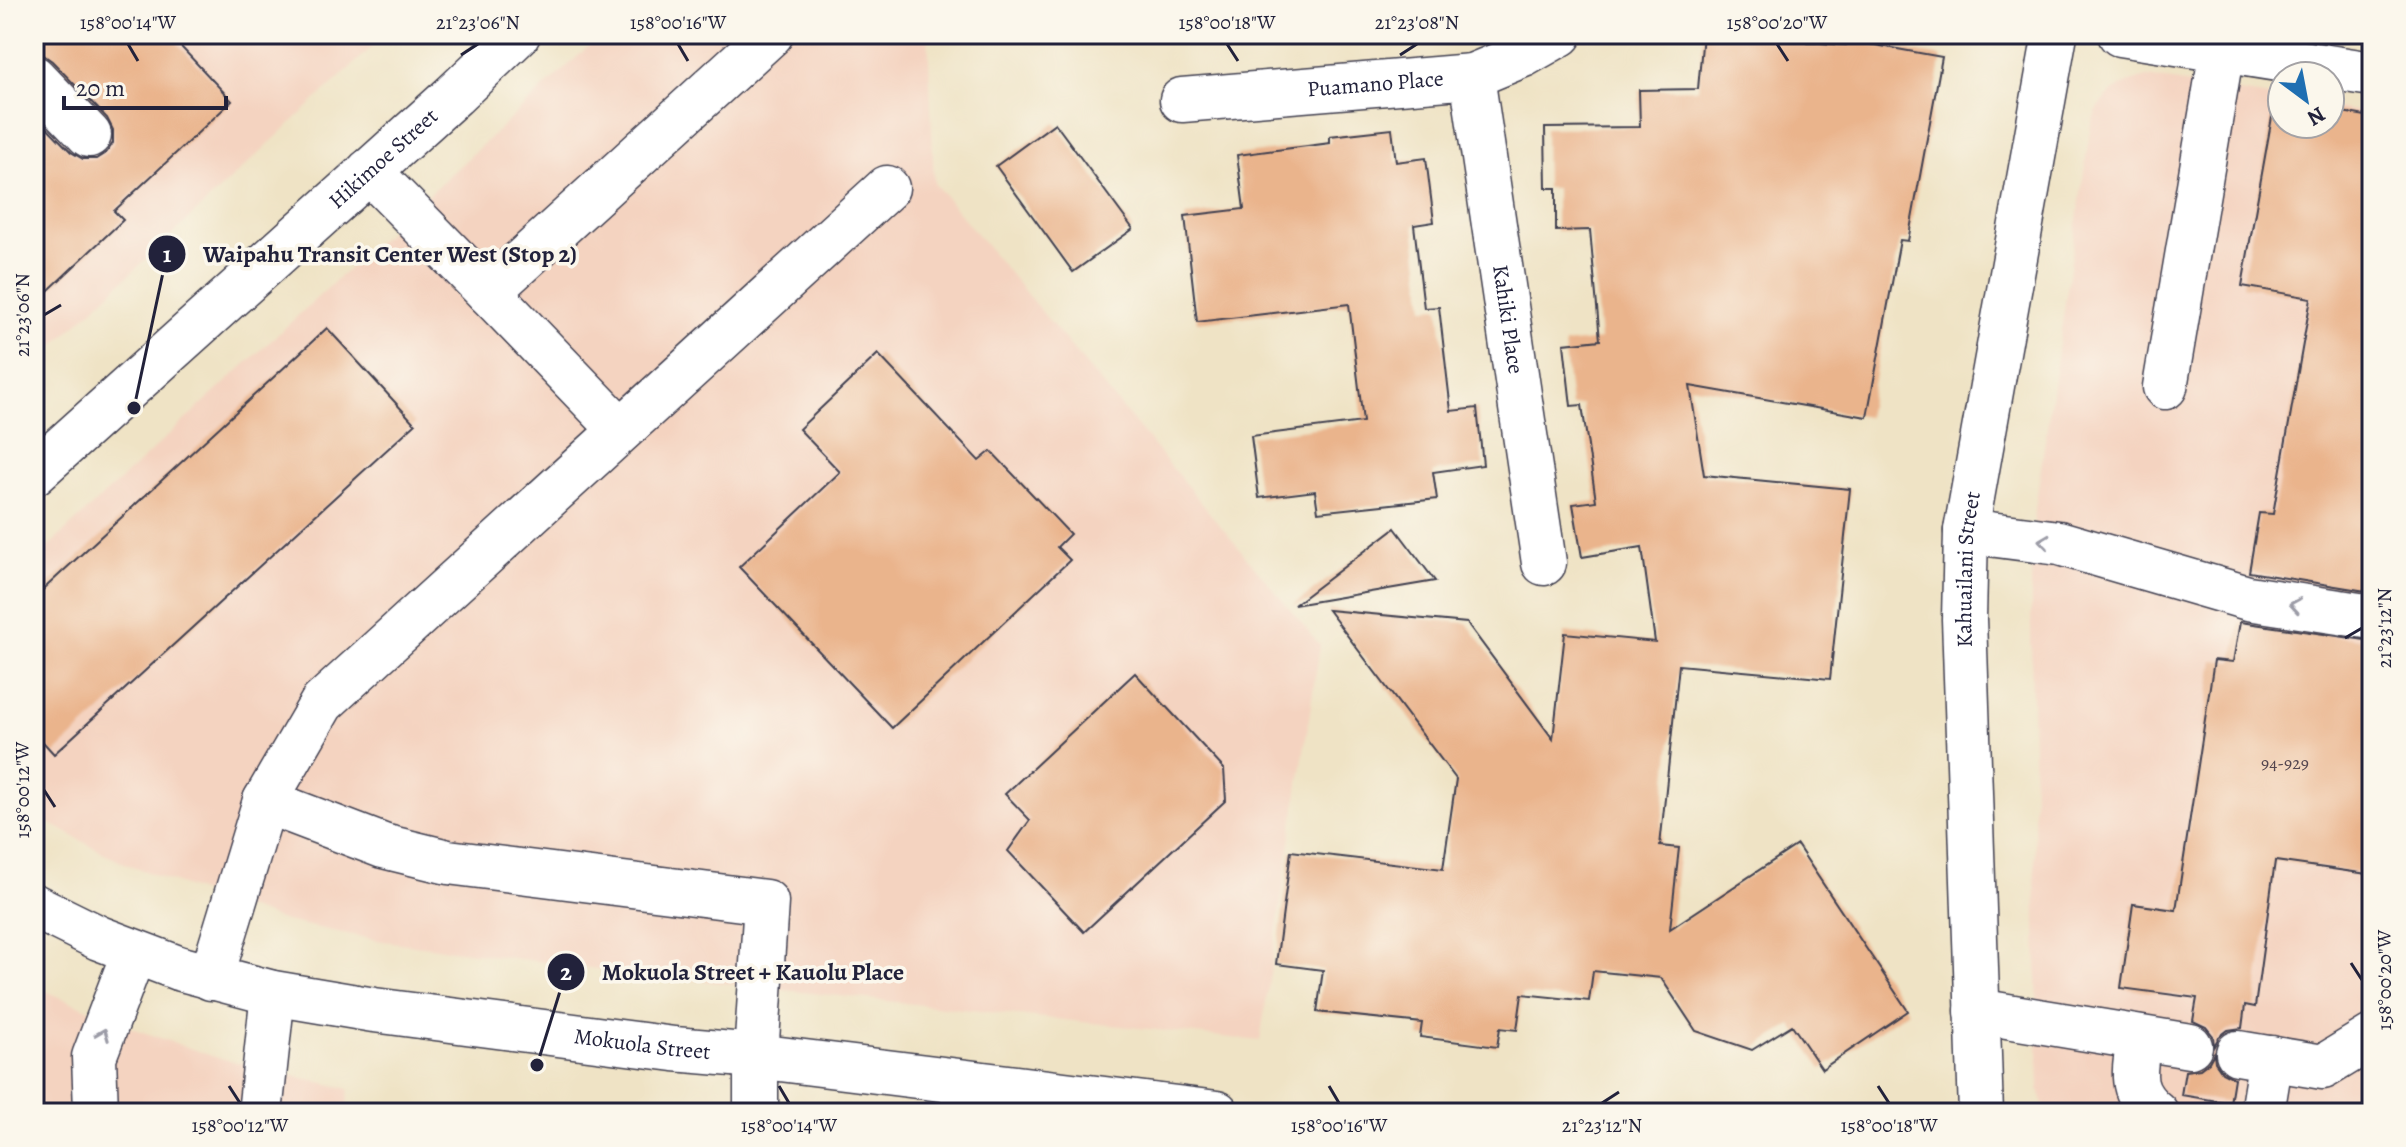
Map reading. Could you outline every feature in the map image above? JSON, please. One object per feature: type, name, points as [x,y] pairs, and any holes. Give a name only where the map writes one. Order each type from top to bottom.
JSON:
[{"type":"street","name":"Hikimoe Street","points":[[34,473],[518,34]]},
{"type":"street","points":[[488,292],[771,34]]},
{"type":"street","name":"Puamano Place","points":[[1182,100],[1472,76],[1523,55],[1560,34]]},
{"type":"street","name":"Kahuailani Street","points":[[1981,1113],[1964,619],[1966,531],[2055,34]]},
{"type":"street","points":[[2120,34],[2372,74]]},
{"type":"street","points":[[2165,387],[2222,50]]},
{"type":"street","name":"Kahiki Place","points":[[1472,76],[1544,563]]},
{"type":"street","points":[[34,78],[89,135]]},
{"type":"street","points":[[369,171],[621,430]]},
{"type":"street","points":[[211,978],[265,801],[322,703],[887,188]]},
{"type":"street","points":[[1966,531],[2059,543],[2248,598],[2372,617]]},
{"type":"street","points":[[265,801],[383,846],[448,862],[766,902],[756,1056],[756,1113]]},
{"type":"street","name":"Mokuola Street","points":[[34,906],[134,952],[211,978],[273,993],[374,1010],[674,1049],[756,1056],[1102,1106],[1217,1113]]},
{"type":"street","points":[[96,1110],[94,1057],[134,952]]},
{"type":"street","points":[[257,1109],[273,993]]},
{"type":"street","points":[[1977,1011],[2190,1046]]},
{"type":"street","points":[[2262,1113],[2254,1056],[2323,1067],[2372,1037]]},
{"type":"street","points":[[2139,1038],[2133,1079],[2139,1095],[2156,1113]]},
{"type":"shaded area","points":[[34,34],[386,34],[34,364]]},
{"type":"shaded area","points":[[602,34],[928,34],[934,183],[1320,645],[1260,1041],[636,974],[376,940],[285,921],[200,892],[119,861],[34,815],[34,560]]},
{"type":"shaded area","points":[[2147,77],[2266,96],[2266,140],[2346,140],[2346,110],[2372,114],[2372,1113],[2047,1113],[2039,1090],[2031,641],[2035,509],[2091,124],[2098,107],[2111,93],[2127,83]]},
{"type":"shaded area","points":[[34,986],[137,1030],[215,1057],[349,1089],[346,1113],[34,1113]]},
{"type":"building","points":[[34,34],[169,34],[232,101],[114,211],[123,220],[34,304],[34,114],[71,152],[83,159],[96,159],[107,152],[113,143],[113,130],[107,118],[52,61],[42,54],[34,54]]},
{"type":"building","points":[[1703,34],[1846,45],[1847,40],[1942,57],[1908,241],[1900,240],[1867,417],[1690,386],[1704,475],[1850,489],[1830,679],[1679,665],[1660,846],[1679,848],[1670,929],[1797,845],[1908,1011],[1822,1069],[1792,1025],[1752,1050],[1696,1031],[1661,978],[1593,971],[1589,1001],[1522,994],[1517,1030],[1500,1028],[1497,1047],[1420,1037],[1422,1023],[1317,1012],[1323,970],[1276,964],[1291,851],[1443,869],[1456,779],[1328,610],[1467,623],[1553,739],[1565,633],[1655,642],[1642,547],[1582,557],[1573,504],[1596,501],[1582,405],[1571,406],[1564,344],[1600,340],[1590,230],[1556,231],[1556,188],[1546,188],[1545,128],[1640,127],[1639,90],[1698,89]]},
{"type":"building","points":[[2346,113],[2372,117],[2372,592],[2249,572],[2259,513],[2273,514],[2311,298],[2242,286],[2268,140],[2346,140]]},
{"type":"building","points":[[1055,123],[1133,229],[1073,272],[996,166]]},
{"type":"building","points":[[1392,129],[1396,162],[1426,158],[1434,222],[1414,225],[1424,308],[1439,307],[1451,411],[1477,408],[1483,465],[1433,472],[1437,499],[1318,512],[1315,491],[1259,498],[1251,436],[1363,422],[1349,304],[1197,322],[1185,216],[1244,209],[1237,155],[1330,143],[1330,136]]},
{"type":"building","points":[[327,328],[415,424],[54,754],[34,732],[34,598]]},
{"type":"building","points":[[878,354],[979,461],[991,451],[1070,534],[1057,547],[1070,560],[892,728],[739,567],[840,472],[799,429]]},
{"type":"building","points":[[1395,528],[1435,581],[1294,605]]},
{"type":"building","points":[[2240,622],[2372,641],[2372,844],[2368,874],[2275,861],[2255,1007],[2245,1005],[2242,1028],[2228,1030],[2214,1046],[2213,1036],[2206,1027],[2193,1021],[2197,998],[2121,988],[2133,904],[2176,910],[2214,660],[2233,662]]},
{"type":"building","points":[[1135,673],[1224,769],[1226,800],[1084,932],[1008,851],[1030,820],[1005,794]]},
{"type":"building","points":[[2214,1053],[2215,1062],[2222,1072],[2234,1078],[2230,1103],[2181,1095],[2185,1071],[2200,1069]]},
{"type":"place","name":"Waipahu Transit Center West (Stop 2)","points":[[134,408]]},
{"type":"place","name":"Mokuola Street + Kauolu Place","points":[[537,1065]]}]
